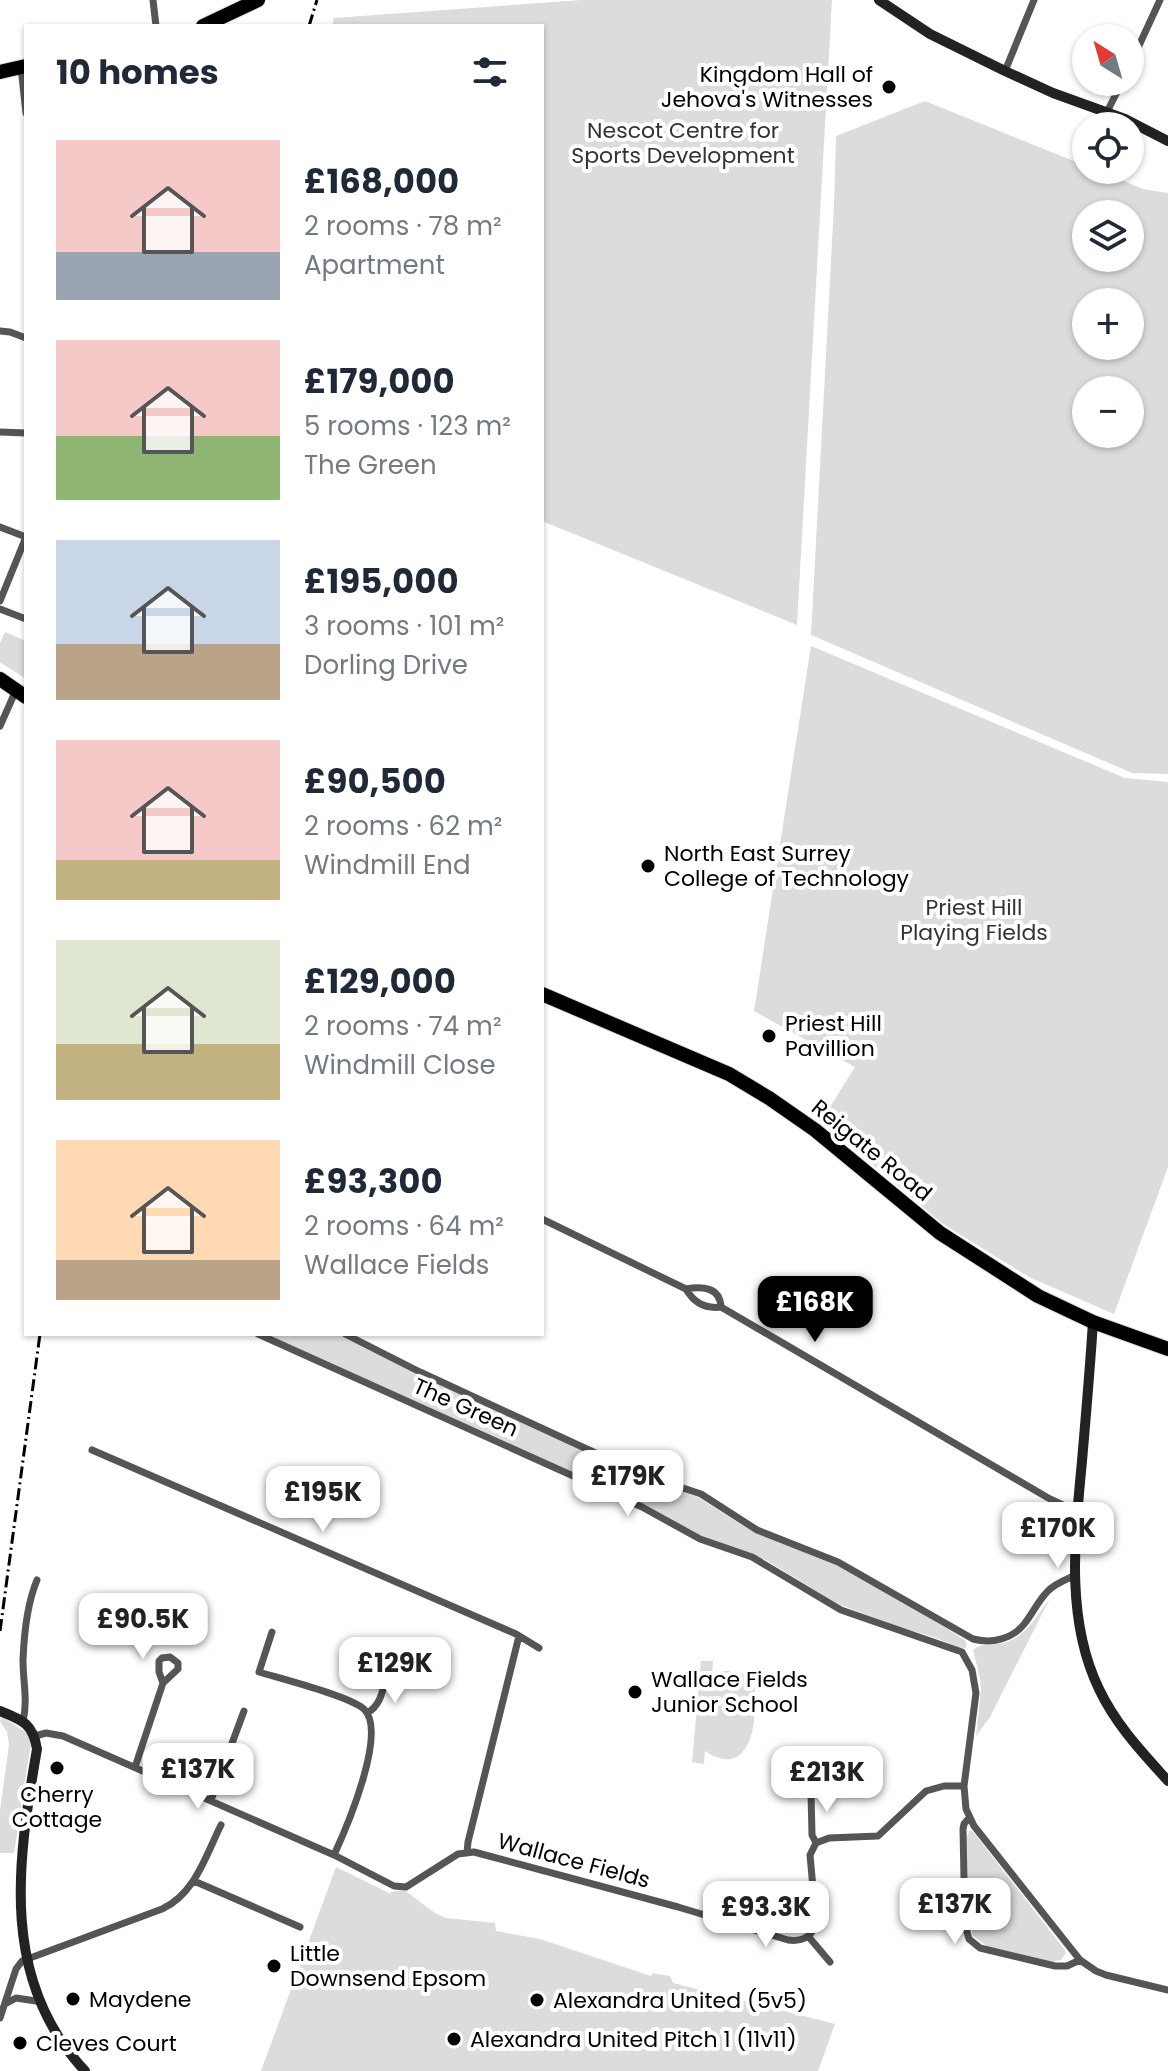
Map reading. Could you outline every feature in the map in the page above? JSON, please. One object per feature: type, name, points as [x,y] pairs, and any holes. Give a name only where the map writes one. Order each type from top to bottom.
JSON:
[{"type":"highway","points":[[212,24],[258,0]]},
{"type":"highway","points":[[0,72],[23,66]]},
{"type":"highway","points":[[0,679],[21,694]]},
{"type":"highway","name":"Reigate Road","points":[[544,995],[729,1074],[815,1130],[940,1233],[1038,1296],[1093,1322],[1168,1349]]},
{"type":"street","points":[[153,0],[156,24]]},
{"type":"street","points":[[879,0],[930,34],[1053,93],[1107,112],[1115,96]]},
{"type":"street","points":[[1005,71],[1034,0]]},
{"type":"street","points":[[1144,35],[1160,0]]},
{"type":"street","points":[[1144,128],[1168,141]]},
{"type":"street","points":[[0,331],[24,337]]},
{"type":"street","points":[[0,432],[24,433]]},
{"type":"street","points":[[0,527],[24,537]]},
{"type":"street","points":[[0,601],[24,543]]},
{"type":"street","points":[[0,609],[24,618]]},
{"type":"street","points":[[0,726],[21,694]]},
{"type":"street","points":[[544,1220],[686,1289],[713,1291],[721,1300],[721,1307]]},
{"type":"street","points":[[686,1289],[702,1305],[711,1309],[721,1307],[1050,1499],[1065,1506],[1078,1507]]},
{"type":"street","points":[[1093,1322],[1074,1576],[1082,1639],[1097,1686],[1114,1718],[1168,1781]]},
{"type":"street","name":"The Green","points":[[262,1336],[642,1507],[700,1539],[752,1557],[841,1610],[962,1652]]},
{"type":"street","name":"The Green","points":[[349,1336],[667,1486],[701,1494],[757,1530],[838,1562],[978,1640]]},
{"type":"street","points":[[92,1450],[519,1636],[539,1648]]},
{"type":"street","points":[[1074,1576],[1047,1592],[1020,1628],[1000,1639],[978,1640],[962,1652],[972,1670],[976,1693],[964,1786],[966,1809],[992,1849],[1080,1960],[1106,1975],[1168,1990]]},
{"type":"street","points":[[23,1722],[27,1706],[23,1659],[30,1596],[37,1580]]},
{"type":"street","points":[[272,1632],[259,1672],[354,1703],[367,1713],[373,1733],[356,1802],[334,1855]]},
{"type":"street","points":[[35,1736],[55,1733],[211,1800],[400,1887],[467,1852],[519,1636]]},
{"type":"street","points":[[367,1713],[379,1704],[387,1672]]},
{"type":"street","points":[[135,1767],[163,1683]]},
{"type":"street","points":[[2,1711],[33,1731],[37,1749],[21,1852],[18,1911],[22,1961],[36,2001],[64,2046],[85,2071]]},
{"type":"street","points":[[211,1800],[244,1711]]},
{"type":"street","points":[[830,1962],[808,1936],[815,1929],[816,1921],[810,1855],[816,1843],[829,1838],[878,1836],[926,1791],[944,1786],[964,1786]]},
{"type":"street","points":[[811,1792],[812,1835],[816,1843]]},
{"type":"street","points":[[969,1818],[963,1829],[965,1925],[969,1939],[980,1948],[1055,1966],[1067,1966],[1080,1960]]},
{"type":"street","points":[[0,2018],[16,1969],[22,1961],[162,1909],[182,1896],[194,1881],[221,1825]]},
{"type":"street","name":"Wallace Fields","points":[[467,1852],[678,1907],[788,1940],[798,1941],[808,1936]]},
{"type":"street","points":[[194,1881],[300,1927]]},
{"type":"street","points":[[5,2004],[16,1998],[36,2001]]},
{"type":"green space","name":"Nescot Centre for Sports Development","points":[[581,0],[832,0],[797,625],[544,522],[544,24],[332,24],[334,18]]},
{"type":"green space","points":[[925,101],[1072,160],[1072,184],[1131,184],[1168,193],[1168,774],[1132,773],[811,635],[836,136]]},
{"type":"green space","points":[[5,632],[24,640],[24,678],[0,662],[0,643]]},
{"type":"green space","name":"Priest Hill Playing Fields","points":[[811,646],[1125,778],[1168,782],[1168,1167],[1114,1314],[1029,1277],[943,1224],[821,1121],[855,1067],[754,1011]]},
{"type":"green space","points":[[270,1336],[341,1336],[667,1489],[699,1498],[755,1533],[836,1565],[897,1598],[965,1640],[967,1645],[965,1648],[957,1647],[836,1603],[766,1560],[701,1536],[644,1504]]},
{"type":"green space","points":[[1050,1598],[990,1717],[976,1736],[981,1689],[973,1650],[984,1645],[1004,1643],[1018,1636]]},
{"type":"green space","points":[[701,1661],[713,1661],[712,1675],[730,1671],[747,1677],[754,1688],[756,1700],[752,1731],[745,1749],[740,1755],[725,1759],[705,1751],[704,1764],[692,1762]]},
{"type":"green space","points":[[2,1717],[29,1734],[31,1743],[14,1853],[0,1853],[0,1811],[9,1744],[7,1732],[0,1721]]},
{"type":"green space","points":[[970,1830],[1065,1950],[1061,1960],[1051,1962],[987,1946],[973,1936],[968,1915],[967,1836]]},
{"type":"green space","points":[[336,1867],[391,1894],[404,1890],[446,1918],[495,1923],[496,1931],[540,1939],[651,1976],[652,1973],[670,1976],[673,1983],[835,2024],[818,2071],[261,2071]]},
{"type":"railway","points":[[310,24],[317,0]]},
{"type":"railway","points":[[0,1631],[40,1336]]},
{"type":"place","name":"Kingdom Hall of Jehova's Witnesses","points":[[889,87]]},
{"type":"place","name":"North East Surrey College of Technology","points":[[648,866]]},
{"type":"place","name":"Priest Hill Pavillion","points":[[769,1036]]},
{"type":"place","name":"Wallace Fields Junior School","points":[[635,1692]]},
{"type":"place","name":"Cherry Cottage","points":[[57,1768]]},
{"type":"place","name":"Little Downsend Epsom","points":[[274,1966]]},
{"type":"place","name":"Maydene","points":[[73,1999]]},
{"type":"place","name":"Alexandra United (5v5)","points":[[537,2000]]},
{"type":"place","name":"Alexandra United Pitch 1 (11v11)","points":[[454,2039]]},
{"type":"place","name":"Cleves Court","points":[[20,2043]]}]
